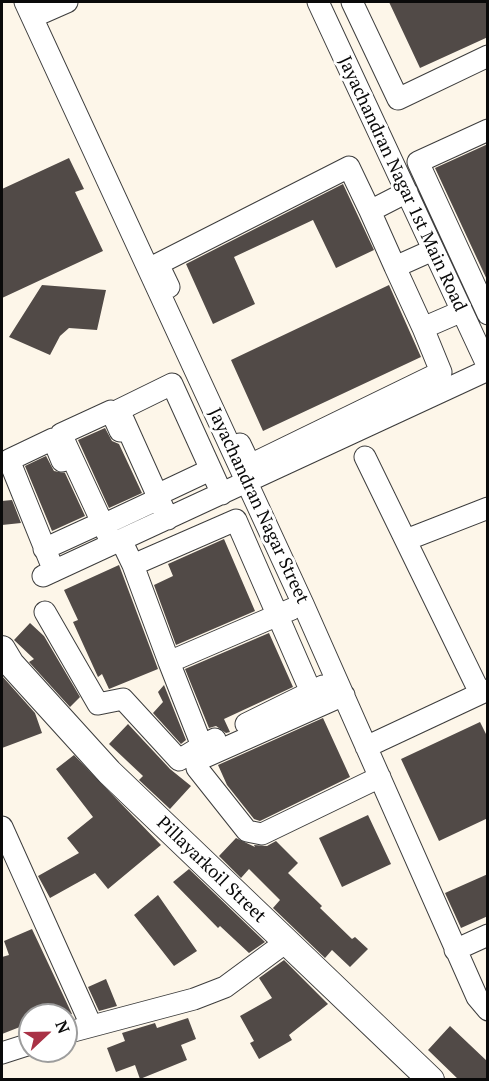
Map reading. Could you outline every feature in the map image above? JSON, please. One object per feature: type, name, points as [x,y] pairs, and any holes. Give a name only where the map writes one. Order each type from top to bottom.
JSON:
[{"type":"street","name":"Jayachandran Nagar Street","points":[[25,2],[341,687],[455,950],[477,997],[488,1010]]},
{"type":"street","points":[[37,2],[42,13],[67,2]]},
{"type":"street","name":"Jayachandran Nagar 1st Main Road","points":[[318,2],[460,312],[488,368]]},
{"type":"street","points":[[352,2],[398,99],[488,56]]},
{"type":"street","points":[[488,130],[418,162],[488,314]]},
{"type":"street","points":[[349,167],[395,267],[441,372],[250,465],[158,264],[349,167]]},
{"type":"street","points":[[370,211],[407,192]]},
{"type":"street","points":[[395,267],[433,250]]},
{"type":"street","points":[[423,328],[460,312]]},
{"type":"street","points":[[202,746],[133,565],[111,544],[97,526],[53,439],[9,460],[44,549],[48,573],[111,544],[247,483],[488,368]]},
{"type":"street","points":[[154,499],[119,410],[172,384],[222,494]]},
{"type":"street","points":[[97,526],[61,434],[111,411],[165,520]]},
{"type":"street","points":[[365,457],[484,691],[366,747]]},
{"type":"street","points":[[44,549],[154,499],[210,470]]},
{"type":"street","points":[[406,540],[488,508]]},
{"type":"street","points":[[133,565],[236,520],[311,692]]},
{"type":"street","points":[[169,662],[303,604]]},
{"type":"street","points":[[45,612],[99,704],[123,699],[179,760],[202,746],[311,692],[341,687]]},
{"type":"street","name":"Pillayarkoil Street","points":[[2,649],[11,664],[109,772],[431,1080]]},
{"type":"street","points":[[341,687],[196,761],[197,768],[247,831],[262,834],[380,777]]},
{"type":"street","points":[[2,827],[91,1026]]},
{"type":"street","points":[[455,950],[488,935]]},
{"type":"street","points":[[78,1030],[194,999],[225,987],[286,942]]},
{"type":"street","points":[[2,1053],[18,1048]]},
{"type":"building","points":[[389,2],[488,2],[488,37],[420,68]]},
{"type":"building","points":[[488,144],[488,282],[435,168]]},
{"type":"building","points":[[69,158],[84,189],[75,192],[103,251],[2,298],[2,189]]},
{"type":"building","points":[[343,184],[374,250],[336,268],[313,220],[234,257],[255,304],[213,324],[186,264]]},
{"type":"building","points":[[42,285],[106,290],[97,330],[69,328],[60,336],[50,355],[9,337]]},
{"type":"building","points":[[389,285],[421,357],[263,431],[231,360]]},
{"type":"building","points":[[105,428],[112,441],[119,444],[142,493],[109,508],[78,440]]},
{"type":"building","points":[[46,456],[54,471],[65,473],[85,516],[52,531],[25,466]]},
{"type":"building","points":[[12,500],[21,523],[2,525],[2,501]]},
{"type":"building","points":[[224,539],[255,611],[176,645],[154,585],[173,576],[168,564]]},
{"type":"building","points":[[119,565],[158,669],[109,689],[102,674],[98,677],[73,622],[78,620],[64,590]]},
{"type":"building","points":[[30,623],[44,636],[80,697],[70,707],[29,662],[34,659],[14,640]]},
{"type":"building","points":[[269,633],[293,687],[224,719],[230,732],[226,733],[216,726],[209,728],[185,669]]},
{"type":"building","points":[[2,676],[35,713],[42,733],[2,748]]},
{"type":"building","points":[[164,685],[186,740],[181,744],[153,713],[163,702],[158,692]]},
{"type":"building","points":[[323,718],[350,777],[260,821],[254,819],[227,785],[218,765]]},
{"type":"building","points":[[480,722],[488,738],[488,818],[439,841],[401,759]]},
{"type":"building","points":[[128,724],[170,769],[191,786],[170,809],[139,780],[143,776],[109,744]]},
{"type":"building","points":[[74,755],[161,845],[108,889],[95,873],[50,898],[38,876],[79,853],[67,838],[93,817],[56,769]]},
{"type":"building","points":[[368,815],[391,864],[342,887],[319,838]]},
{"type":"building","points":[[236,838],[255,847],[254,845],[267,846],[276,841],[298,863],[288,873],[352,939],[355,937],[368,949],[350,967],[332,950],[325,958],[273,908],[280,900],[249,869],[241,878],[219,856]]},
{"type":"building","points":[[189,869],[265,942],[249,953],[220,926],[218,928],[173,882]]},
{"type":"building","points":[[488,874],[488,916],[461,928],[445,893]]},
{"type":"building","points":[[158,895],[197,951],[174,966],[134,915]]},
{"type":"building","points":[[32,929],[67,1003],[18,1003],[18,1028],[2,1034],[2,957],[9,955],[4,941]]},
{"type":"building","points":[[284,960],[328,1004],[289,1035],[292,1040],[259,1059],[250,1043],[254,1041],[240,1016],[272,998],[259,978]]},
{"type":"building","points":[[106,979],[117,1006],[99,1011],[88,987]]},
{"type":"building","points":[[188,1018],[196,1039],[181,1045],[187,1060],[140,1079],[135,1065],[116,1072],[107,1048],[125,1041],[122,1033],[155,1023],[157,1028]]},
{"type":"building","points":[[450,1026],[488,1062],[488,1080],[459,1080],[428,1050]]}]
